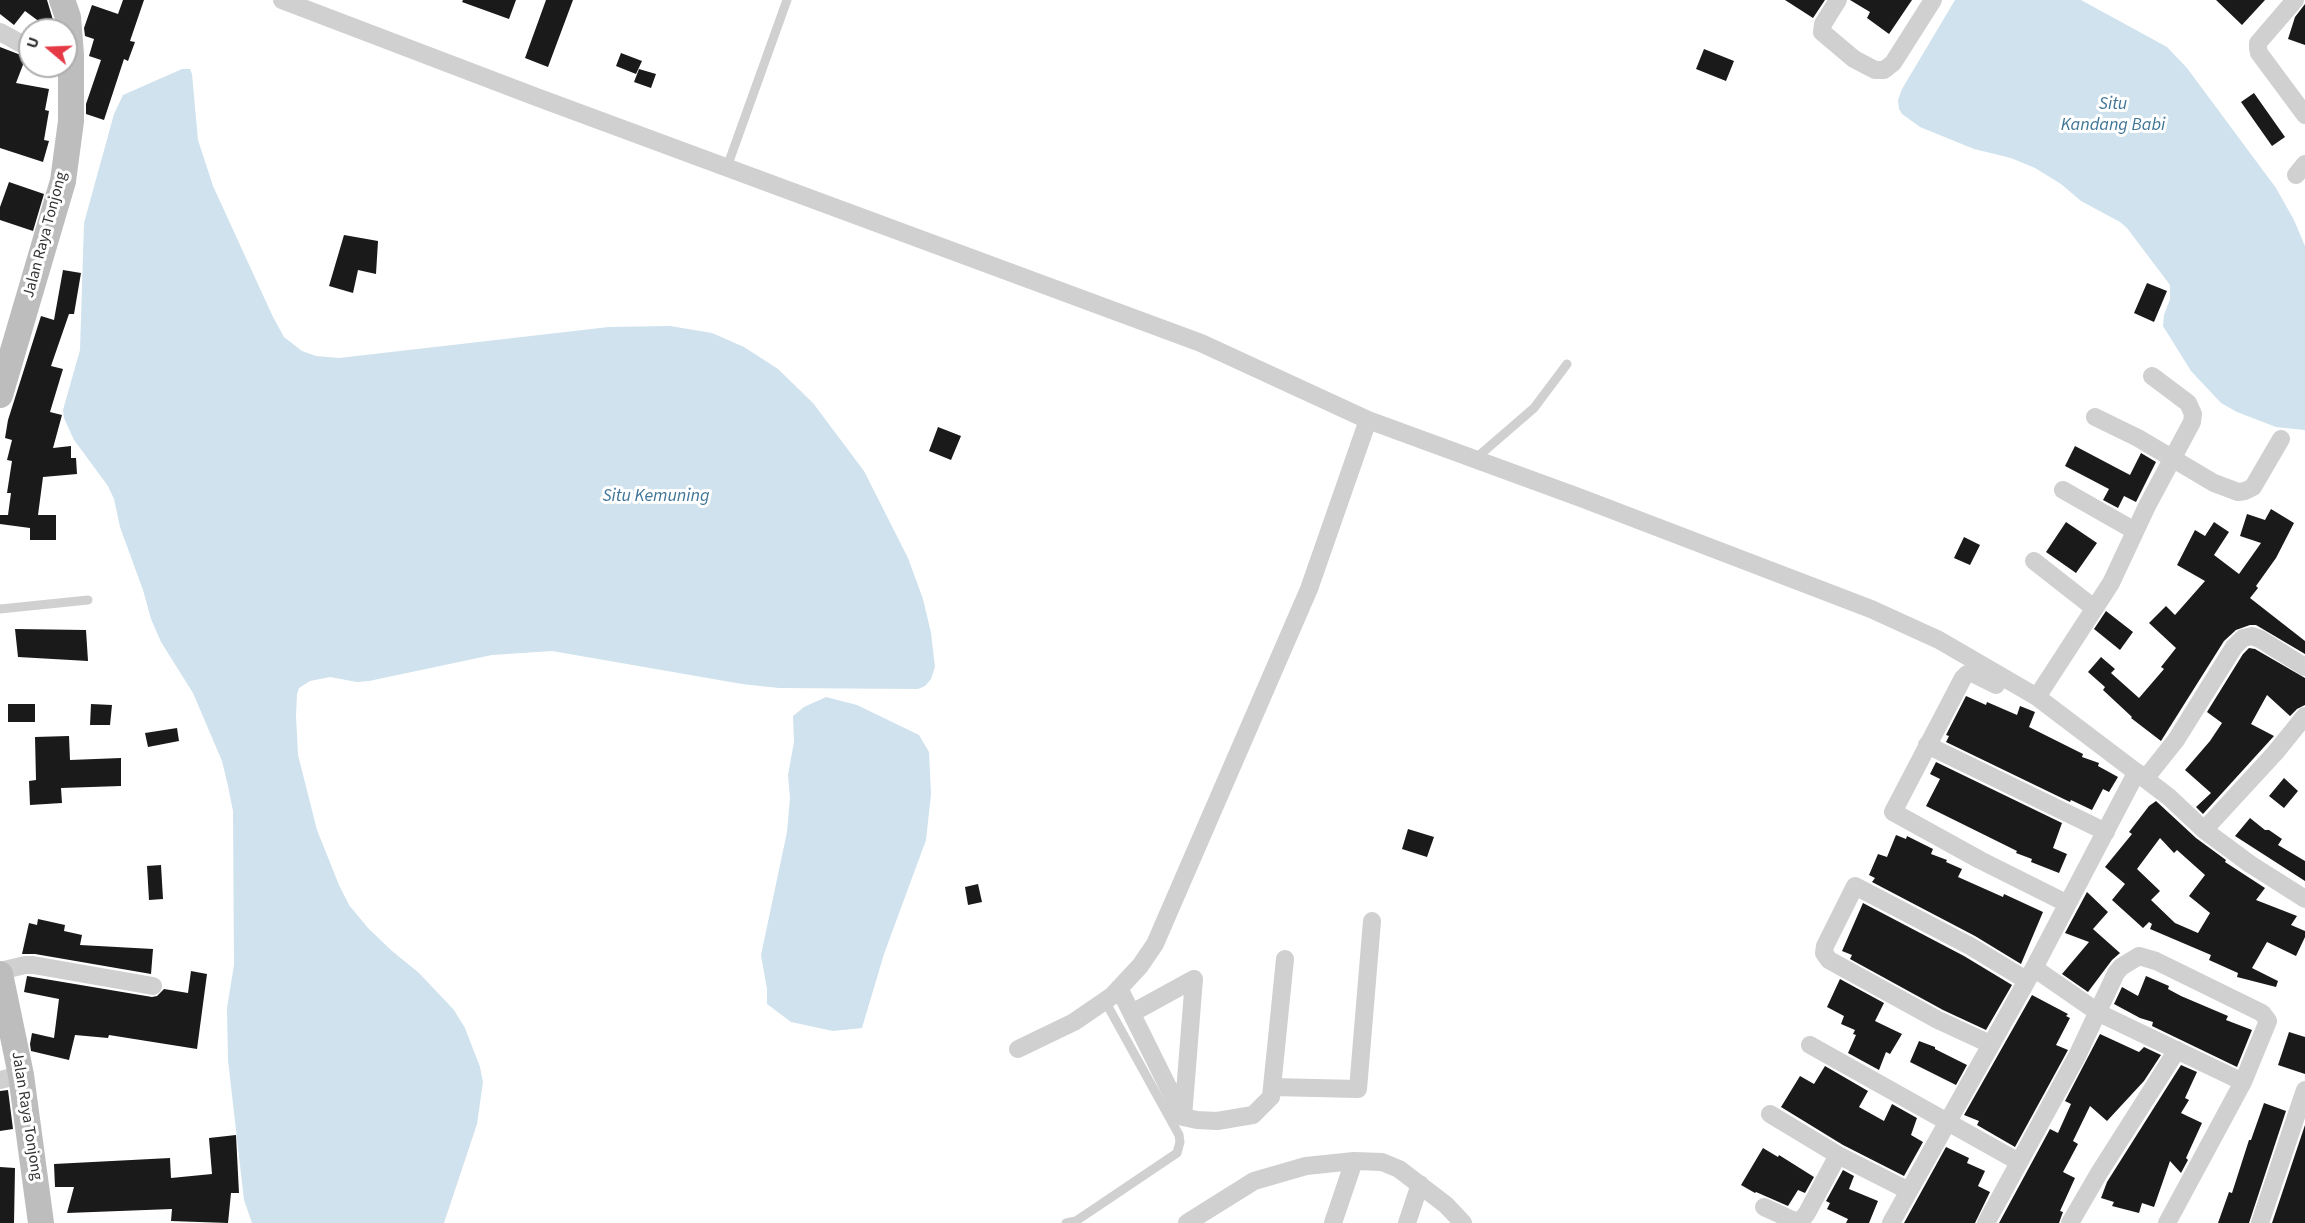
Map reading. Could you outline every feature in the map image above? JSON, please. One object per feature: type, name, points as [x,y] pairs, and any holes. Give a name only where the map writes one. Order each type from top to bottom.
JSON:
[{"type":"main road","name":"Jalan Raya Tonjong","points":[[62,0],[68,18]]},
{"type":"main road","name":"Jalan Raya Tonjong","points":[[0,395],[63,181],[71,121],[69,78]]},
{"type":"main road","name":"Jalan Raya Tonjong","points":[[0,972],[11,1078],[41,1223]]},
{"type":"street","points":[[282,0],[308,5],[727,167],[1201,343],[1368,420],[1871,609],[1939,640],[2037,697],[2138,777]]},
{"type":"street","points":[[1838,0],[1823,24],[1822,32],[1854,59],[1875,69],[1884,70],[1893,63],[1934,0]]},
{"type":"street","points":[[2296,7],[2258,43],[2258,48],[2259,53],[2305,115]]},
{"type":"street","points":[[0,32],[18,42]]},
{"type":"street","points":[[2037,697],[2111,583],[2172,457],[2192,422],[2193,414],[2188,403],[2152,376]]},
{"type":"street","points":[[2095,417],[2138,438],[2227,489],[2245,491],[2253,487],[2281,439]]},
{"type":"street","points":[[1018,1049],[1068,1026],[1105,1001],[1140,966],[1155,944],[1309,590],[1368,420]]},
{"type":"street","points":[[2063,489],[2135,531]]},
{"type":"street","points":[[2034,561],[2094,608]]},
{"type":"street","points":[[1891,1223],[2030,974],[2066,903],[2138,777],[2176,740],[2234,647],[2242,639],[2252,636],[2305,667]]},
{"type":"street","points":[[2066,903],[1970,855],[1893,812],[1967,674],[1972,674],[2012,694],[2049,717],[2169,797],[2204,830],[2250,864],[2305,899]]},
{"type":"street","points":[[2204,830],[2275,753],[2305,716]]},
{"type":"street","points":[[1927,746],[2106,832]]},
{"type":"street","points":[[1990,1044],[1938,1020],[1829,960],[1824,953],[1825,946],[1855,886],[2030,974],[2099,1013],[2243,1082]]},
{"type":"street","points":[[1272,1087],[1358,1089],[1372,921]]},
{"type":"street","points":[[1986,1223],[2099,1013],[2116,973],[2121,967],[2139,956],[2156,961],[2266,1017],[2267,1027],[2243,1082],[2167,1223]]},
{"type":"street","points":[[1182,1117],[1217,1121],[1253,1115],[1271,1097],[1285,959]]},
{"type":"street","points":[[0,972],[33,965],[153,986]]},
{"type":"street","points":[[1132,1013],[1194,979],[1182,1117]]},
{"type":"street","points":[[1119,988],[1182,1117]]},
{"type":"street","points":[[1810,1045],[2019,1162]]},
{"type":"street","points":[[2070,1223],[2177,1050]]},
{"type":"street","points":[[2260,1223],[2305,1090]]},
{"type":"street","points":[[1770,1114],[1838,1155],[1909,1191]]},
{"type":"street","points":[[1764,1207],[1792,1220],[1801,1221],[1838,1155]]},
{"type":"street","points":[[1333,1223],[1353,1161]]},
{"type":"street","points":[[1187,1223],[1254,1181],[1306,1166],[1353,1161],[1382,1162],[1391,1165],[1420,1184],[1446,1205],[1463,1223]]},
{"type":"street","points":[[1407,1223],[1420,1184]]},
{"type":"lane","points":[[727,167],[787,0]]},
{"type":"lane","points":[[1475,459],[1534,408],[1567,364]]},
{"type":"lane","points":[[0,609],[88,600]]},
{"type":"lane","points":[[1066,1223],[1076,1221],[1177,1153],[1180,1142],[1179,1135],[1105,1001]]},
{"type":"water","name":"Situ Kandang Babi","points":[[1955,0],[2081,0],[2167,47],[2187,68],[2276,188],[2305,246],[2305,430],[2276,427],[2237,412],[2221,403],[2191,371],[2163,326],[2170,299],[2170,285],[2120,222],[2081,201],[2061,184],[2035,168],[2011,158],[1974,149],[1920,127],[1902,114],[1898,100],[1902,89]]},
{"type":"water","name":"Situ Kemuning","points":[[182,69],[190,69],[192,74],[198,140],[213,186],[273,317],[284,337],[302,351],[316,356],[339,358],[609,327],[670,326],[712,333],[744,347],[778,369],[813,403],[864,471],[908,558],[923,599],[931,633],[935,667],[931,679],[925,686],[918,689],[779,688],[742,684],[552,651],[492,655],[369,681],[357,682],[330,677],[310,681],[299,688],[296,716],[298,755],[317,830],[339,885],[349,905],[368,928],[419,973],[454,1010],[465,1028],[480,1067],[483,1082],[477,1124],[444,1223],[252,1223],[244,1200],[228,1060],[227,1008],[234,965],[233,811],[228,786],[222,761],[193,693],[161,642],[151,619],[120,527],[114,499],[108,486],[74,440],[64,418],[63,410],[80,350],[84,223],[114,114],[123,95]]},
{"type":"water","points":[[826,697],[857,705],[919,735],[929,752],[931,794],[926,840],[884,954],[862,1028],[833,1031],[791,1022],[767,1004],[767,989],[761,955],[787,832],[790,798],[788,775],[794,742],[793,716],[804,707]]},
{"type":"building","points":[[0,0],[47,0],[52,18],[34,18],[25,11],[14,25],[0,14]]},
{"type":"building","points":[[123,0],[144,0],[130,41],[135,42],[128,61],[124,59],[104,120],[86,114],[86,104],[101,60],[89,56],[94,39],[85,36],[84,28],[92,5],[118,14]]},
{"type":"building","points":[[463,0],[516,0],[509,19],[462,2]]},
{"type":"building","points":[[546,0],[573,0],[548,67],[525,58]]},
{"type":"building","points":[[1785,0],[1825,0],[1813,18]]},
{"type":"building","points":[[1850,0],[1912,0],[1889,34],[1867,18],[1870,12]]},
{"type":"building","points":[[2216,0],[2265,0],[2242,25]]},
{"type":"building","points":[[2305,4],[2305,45],[2288,39],[2295,17]]},
{"type":"building","points":[[0,47],[18,54],[16,83],[49,89],[45,110],[49,111],[44,140],[49,141],[43,162],[0,148]]},
{"type":"building","points":[[1704,49],[1734,61],[1726,81],[1696,69]]},
{"type":"building","points":[[621,53],[642,61],[636,74],[616,66]]},
{"type":"building","points":[[639,69],[656,74],[651,88],[634,82]]},
{"type":"building","points":[[2254,93],[2285,137],[2272,146],[2241,102]]},
{"type":"building","points":[[9,182],[44,194],[33,231],[0,220],[0,207]]},
{"type":"building","points":[[344,235],[378,241],[376,274],[358,270],[353,293],[329,286]]},
{"type":"building","points":[[63,270],[81,273],[74,314],[69,314],[51,366],[63,369],[50,412],[62,415],[53,448],[71,446],[71,458],[76,458],[77,474],[43,477],[38,515],[56,515],[56,540],[30,540],[30,528],[0,524],[0,515],[8,515],[11,493],[7,493],[12,461],[7,460],[12,440],[5,438],[8,420],[41,316],[54,320]]},
{"type":"building","points":[[2147,283],[2167,291],[2154,322],[2134,313]]},
{"type":"building","points":[[938,427],[961,436],[951,460],[929,451]]},
{"type":"building","points":[[2075,446],[2130,475],[2141,453],[2156,462],[2136,502],[2124,496],[2118,508],[2103,500],[2109,489],[2065,466]]},
{"type":"building","points":[[2271,509],[2294,523],[2276,558],[2250,598],[2305,641],[2305,654],[2256,625],[2236,630],[2224,641],[2161,741],[2131,718],[2103,690],[2105,687],[2088,672],[2101,657],[2115,669],[2111,673],[2139,698],[2164,669],[2161,667],[2176,648],[2149,623],[2166,606],[2175,615],[2205,581],[2177,565],[2195,530],[2205,536],[2214,522],[2229,532],[2214,555],[2239,574],[2261,543],[2240,536],[2247,514],[2265,520]]},
{"type":"building","points":[[2066,522],[2097,543],[2076,573],[2046,552]]},
{"type":"building","points":[[1964,537],[1980,545],[1970,565],[1954,558]]},
{"type":"building","points":[[2106,611],[2133,632],[2120,650],[2094,629]]},
{"type":"building","points":[[15,629],[86,630],[88,661],[18,657]]},
{"type":"building","points":[[2249,648],[2255,649],[2305,678],[2305,705],[2290,716],[2267,695],[2251,724],[2274,736],[2203,814],[2196,807],[2211,793],[2185,770],[2222,723],[2207,712]]},
{"type":"building","points":[[1966,696],[2017,715],[2020,706],[2035,712],[2029,727],[2083,754],[2082,757],[2099,763],[2098,766],[2118,777],[2109,792],[2103,789],[2092,810],[2071,800],[2070,802],[1946,742],[1949,736],[1946,735]]},
{"type":"building","points":[[8,704],[35,704],[35,722],[8,722]]},
{"type":"building","points":[[91,704],[112,705],[110,725],[90,725]]},
{"type":"building","points":[[177,728],[179,741],[148,747],[145,733]]},
{"type":"building","points":[[69,736],[70,760],[121,758],[121,786],[61,788],[62,803],[30,805],[29,781],[36,780],[35,737]]},
{"type":"building","points":[[1936,762],[2062,823],[2053,848],[2067,854],[2059,873],[2031,862],[2032,859],[2016,853],[2017,851],[1926,806],[1940,779],[1930,774]]},
{"type":"building","points":[[2284,778],[2298,791],[2284,808],[2269,796]]},
{"type":"building","points":[[2156,801],[2196,838],[2226,860],[2225,862],[2265,888],[2256,900],[2297,916],[2291,925],[2305,931],[2305,937],[2296,956],[2267,942],[2252,968],[2278,981],[2276,987],[2237,977],[2238,973],[2209,960],[2211,955],[2150,929],[2152,924],[2149,922],[2143,928],[2112,900],[2125,884],[2105,867],[2132,834],[2129,832],[2149,806]],"holes":[[[2160,838],[2174,853],[2177,850],[2205,875],[2189,896],[2210,913],[2198,933],[2175,923],[2151,900],[2160,891],[2137,869]]]},
{"type":"building","points":[[2250,818],[2265,830],[2269,830],[2282,839],[2278,845],[2305,861],[2305,881],[2235,836]]},
{"type":"building","points":[[1408,829],[1434,837],[1427,857],[1402,849]]},
{"type":"building","points":[[1896,835],[1906,839],[1907,836],[1933,849],[1931,854],[1962,869],[1958,877],[2043,912],[2021,964],[1975,936],[1872,882],[1875,878],[1869,875],[1878,854],[1887,857]]},
{"type":"building","points":[[161,865],[163,899],[149,900],[147,866]]},
{"type":"building","points":[[978,884],[982,902],[968,905],[965,887]]},
{"type":"building","points":[[2087,892],[2108,912],[2093,929],[2120,953],[2088,992],[2062,974],[2089,942],[2065,933]]},
{"type":"building","points":[[1863,903],[1964,956],[2012,985],[1986,1030],[1943,1010],[1850,959],[1852,955],[1842,951]]},
{"type":"building","points":[[38,919],[65,925],[64,931],[82,935],[80,945],[153,949],[151,974],[35,954],[22,954],[29,923],[37,925]]},
{"type":"building","points":[[191,971],[207,974],[197,1049],[109,1035],[108,1038],[75,1035],[69,1060],[31,1051],[32,1033],[54,1038],[59,999],[24,992],[27,976],[152,997],[157,996],[164,989],[188,993]]},
{"type":"building","points":[[2146,976],[2169,986],[2168,989],[2181,996],[2228,1016],[2226,1020],[2252,1030],[2237,1067],[2152,1026],[2153,1022],[2140,1018],[2114,1004],[2122,987],[2138,996]]},
{"type":"building","points":[[1840,979],[1884,1003],[1875,1021],[1902,1034],[1890,1054],[1886,1052],[1879,1070],[1848,1053],[1856,1035],[1853,1034],[1855,1030],[1841,1024],[1844,1016],[1827,1007]]},
{"type":"building","points":[[2032,995],[2068,1014],[2066,1016],[2070,1018],[2056,1045],[2068,1050],[2015,1147],[1977,1125],[1979,1121],[1964,1115]]},
{"type":"building","points":[[2289,1032],[2305,1037],[2305,1074],[2278,1065]]},
{"type":"building","points":[[2100,1034],[2139,1052],[2144,1047],[2161,1055],[2144,1081],[2107,1121],[2090,1106],[2073,1141],[2078,1144],[2063,1172],[2075,1178],[2060,1211],[2063,1212],[2059,1223],[1999,1223],[2050,1129],[2058,1133],[2071,1104],[2065,1101]]},
{"type":"building","points":[[1919,1041],[1967,1065],[1956,1085],[1910,1062]]},
{"type":"building","points":[[2181,1065],[2197,1072],[2185,1098],[2189,1100],[2181,1113],[2202,1123],[2186,1158],[2188,1160],[2181,1173],[2170,1161],[2154,1207],[2142,1203],[2139,1213],[2112,1206],[2114,1202],[2101,1198],[2107,1182]]},
{"type":"building","points":[[1825,1066],[1868,1091],[1859,1107],[1884,1121],[1892,1104],[1917,1118],[1911,1135],[1923,1142],[1904,1176],[1843,1145],[1781,1107],[1800,1076],[1814,1084]]},
{"type":"building","points":[[8,1090],[13,1129],[0,1131],[0,1091]]},
{"type":"building","points":[[2264,1103],[2286,1111],[2249,1223],[2218,1223],[2229,1192],[2232,1193]]},
{"type":"building","points":[[2305,1125],[2305,1223],[2272,1223]]},
{"type":"building","points":[[236,1135],[239,1193],[231,1193],[228,1223],[171,1221],[172,1209],[67,1213],[74,1187],[55,1187],[54,1164],[170,1158],[171,1178],[212,1174],[209,1138]]},
{"type":"building","points":[[1946,1147],[1969,1158],[1967,1163],[1985,1171],[1978,1186],[1990,1192],[1975,1223],[1904,1223]]},
{"type":"building","points":[[1763,1148],[1778,1157],[1779,1155],[1814,1177],[1805,1193],[1798,1190],[1788,1206],[1741,1185]]},
{"type":"building","points":[[0,1167],[15,1168],[14,1223],[0,1223]]},
{"type":"building","points":[[1843,1170],[1854,1176],[1849,1189],[1878,1201],[1869,1223],[1846,1223],[1848,1219],[1827,1209],[1830,1203],[1826,1201]]}]
